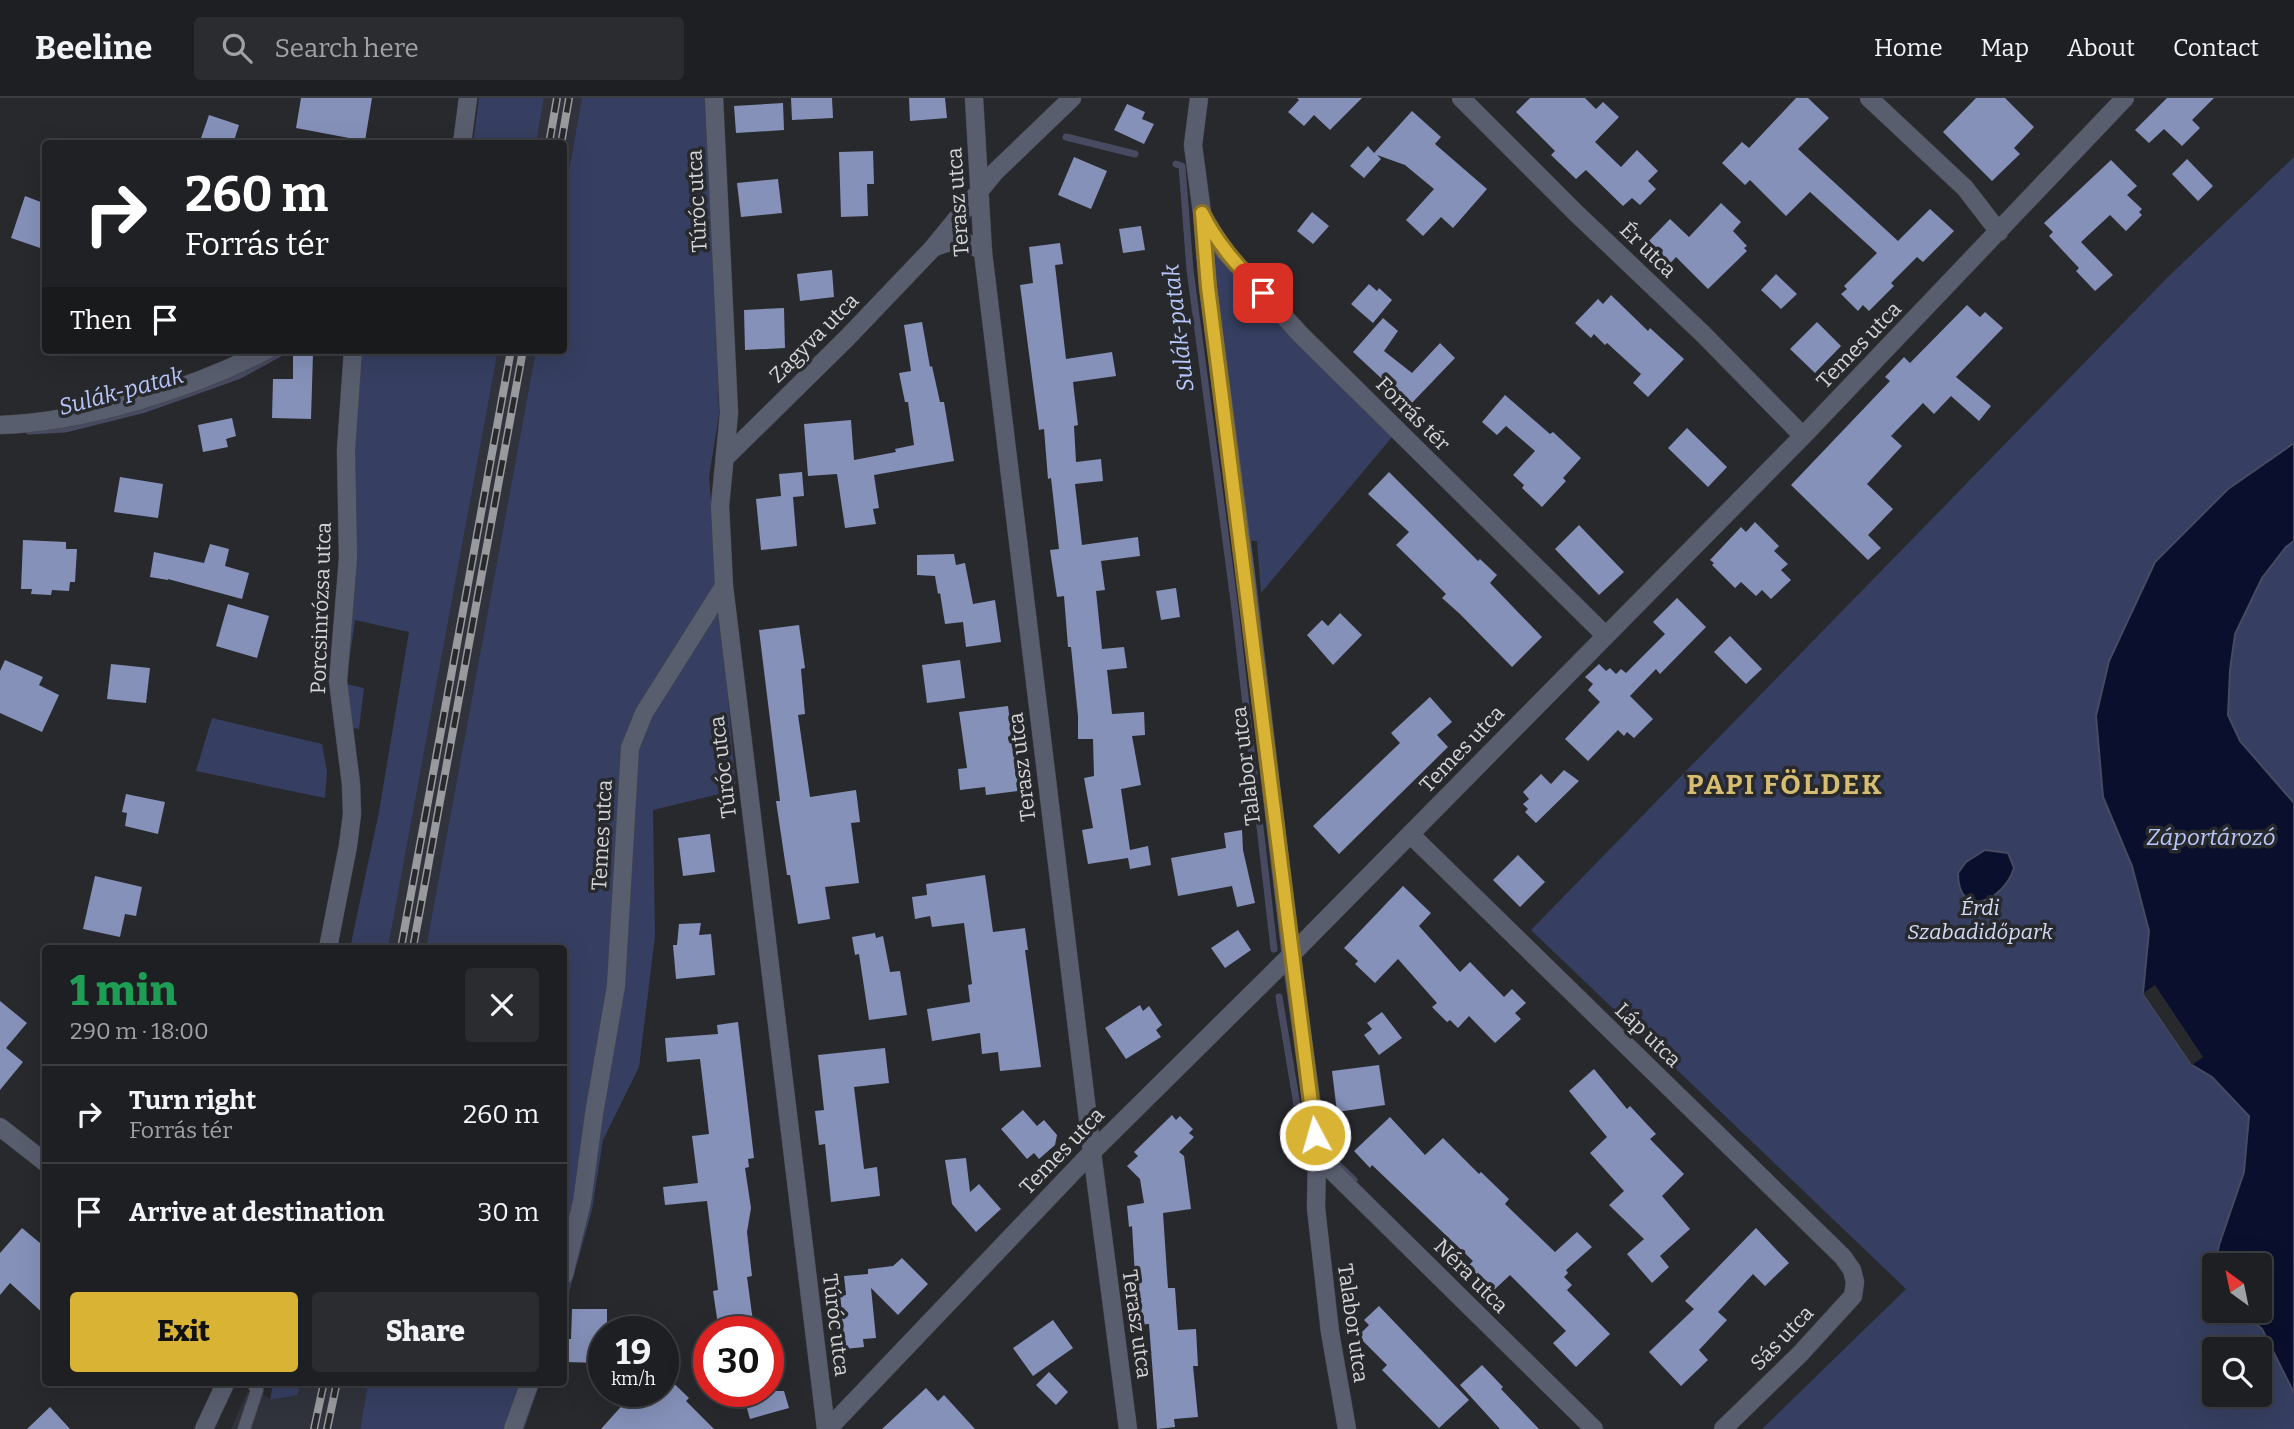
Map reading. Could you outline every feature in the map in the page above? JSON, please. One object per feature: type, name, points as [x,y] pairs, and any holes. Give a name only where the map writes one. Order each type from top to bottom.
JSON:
[{"type":"street","points":[[463,140],[468,98]]},
{"type":"street","name":"Túróc utca","points":[[714,98],[729,412],[720,506],[724,586],[827,1429]]},
{"type":"street","name":"Terasz utca","points":[[974,98],[984,252],[1128,1429]]},
{"type":"street","name":"Zagyva utca","points":[[726,457],[847,338],[932,249],[1003,164],[1072,98]]},
{"type":"street","name":"Talabor utca","points":[[1199,98],[1193,145],[1208,287],[1313,1113],[1317,1156],[1317,1222],[1330,1332],[1347,1429]]},
{"type":"street","name":"Ér utca","points":[[1461,98],[1703,334],[1803,436]]},
{"type":"street","points":[[1869,98],[1965,188],[1998,232]]},
{"type":"street","name":"Temes utca","points":[[827,1429],[1092,1152],[1291,955],[1803,436],[2125,98]]},
{"type":"street","name":"Forrás tér","points":[[1202,213],[1210,231],[1225,252],[1300,334],[1605,635]]},
{"type":"street","points":[[932,249],[955,240],[968,241],[984,252]]},
{"type":"street","points":[[0,425],[30,424],[111,407],[183,386],[258,354]]},
{"type":"street","name":"Porcsinrózsa utca","points":[[329,945],[352,814],[351,784],[338,681],[348,558],[346,450],[353,354]]},
{"type":"street","name":"Temes utca","points":[[567,1263],[583,1202],[594,1114],[616,986],[629,748],[644,713],[724,586]]},
{"type":"street","name":"Láp utca","points":[[1410,834],[1843,1257],[1852,1270]]},
{"type":"street","points":[[0,1127],[42,1160]]},
{"type":"street","name":"Néra utca","points":[[1317,1156],[1594,1429]]},
{"type":"street","name":"Sás utca","points":[[1723,1429],[1800,1354],[1825,1324],[1843,1309],[1853,1296],[1856,1282],[1852,1270]]},
{"type":"street","points":[[204,1429],[224,1386]]},
{"type":"street","points":[[513,1429],[529,1386]]},
{"type":"lane","points":[[244,1429],[257,1390],[254,1386]]},
{"type":"shaded area","points":[[544,98],[582,98],[567,181],[567,140],[537,140]]},
{"type":"shaded area","points":[[497,354],[535,354],[427,945],[389,945]]},
{"type":"shaded area","points":[[300,1386],[367,1388],[360,1429],[231,1429],[247,1392],[257,1390],[271,1400],[298,1395]]},
{"type":"green space","points":[[479,98],[544,98],[537,140],[473,140]]},
{"type":"green space","points":[[582,98],[706,98],[712,177],[719,415],[709,477],[736,790],[653,810],[655,936],[639,1067],[603,1140],[592,1210],[567,1300],[567,945],[427,945],[535,354],[567,354],[567,181]]},
{"type":"green space","name":"Érdi Szabadidőpark","points":[[2294,157],[2294,1429],[1762,1429],[1906,1289],[1531,930],[2168,277]]},
{"type":"green space","points":[[1211,243],[1393,436],[1261,593],[1257,541],[1231,540],[1195,246]]},
{"type":"green space","points":[[344,354],[497,354],[389,945],[351,945],[379,812],[409,632],[355,620],[346,684],[364,688],[359,729],[349,727],[342,669],[351,463],[337,463]]},
{"type":"green space","points":[[212,718],[322,744],[327,771],[325,798],[196,771]]},
{"type":"green space","points":[[272,1386],[300,1386],[298,1395],[270,1400]]},
{"type":"green space","points":[[539,1386],[524,1429],[360,1429],[367,1389],[358,1387]]},
{"type":"water","name":"Záportározó","points":[[2294,443],[2294,541],[2286,547],[2262,578],[2235,634],[2228,715],[2240,741],[2294,803],[2294,1393],[2272,1349],[2272,1337],[2266,1337],[2255,1323],[2272,1323],[2272,1253],[2217,1253],[2244,1172],[2249,1116],[2212,1077],[2192,1065],[2143,993],[2149,931],[2132,866],[2103,797],[2096,716],[2109,661],[2155,562],[2228,489]]},
{"type":"water","points":[[1985,850],[2008,853],[2014,868],[2009,880],[1992,897],[1973,901],[1965,897],[1960,888],[1958,873],[1966,862]]},
{"type":"pier","points":[[2155,985],[2203,1057],[2192,1065],[2143,993]]},
{"type":"building","points":[[301,98],[372,98],[365,140],[296,128]]},
{"type":"building","points":[[791,98],[832,98],[833,118],[792,120]]},
{"type":"building","points":[[909,98],[945,98],[947,118],[910,121]]},
{"type":"building","points":[[1297,98],[1362,98],[1330,130],[1314,115],[1304,126],[1288,112],[1299,100]]},
{"type":"building","points":[[1530,98],[1585,98],[1596,109],[1603,102],[1619,117],[1595,142],[1621,167],[1637,150],[1658,171],[1648,181],[1656,189],[1640,205],[1632,198],[1623,206],[1586,170],[1576,179],[1551,155],[1555,151],[1516,112]]},
{"type":"building","points":[[1796,98],[1808,98],[1829,118],[1798,149],[1898,241],[1930,209],[1954,231],[1923,262],[1917,257],[1891,283],[1894,286],[1869,311],[1863,305],[1858,311],[1841,294],[1847,289],[1844,286],[1877,253],[1810,192],[1786,216],[1750,180],[1745,185],[1722,163],[1742,142],[1749,148]]},
{"type":"building","points":[[1976,98],[2005,98],[2034,127],[2014,148],[2020,154],[1992,181],[1943,132]]},
{"type":"building","points":[[2167,98],[2214,98],[2192,120],[2200,128],[2182,146],[2164,129],[2149,143],[2135,130]]},
{"type":"building","points":[[783,103],[784,130],[736,133],[734,106]]},
{"type":"building","points":[[1127,104],[1145,112],[1142,119],[1154,124],[1144,144],[1114,130]]},
{"type":"building","points":[[1412,111],[1441,137],[1435,144],[1487,189],[1453,228],[1441,217],[1423,236],[1406,220],[1434,189],[1405,165],[1377,155],[1381,159],[1364,178],[1350,166],[1368,146],[1374,153]]},
{"type":"building","points":[[209,115],[239,125],[234,140],[200,140]]},
{"type":"building","points":[[873,151],[874,184],[867,184],[868,216],[841,217],[839,152]]},
{"type":"building","points":[[1074,157],[1107,171],[1091,209],[1058,195]]},
{"type":"building","points":[[2187,159],[2213,186],[2198,201],[2172,174]]},
{"type":"building","points":[[2111,160],[2137,186],[2127,195],[2142,209],[2139,212],[2142,215],[2126,231],[2110,215],[2081,242],[2113,275],[2095,291],[2076,271],[2079,268],[2049,236],[2053,232],[2044,223]]},
{"type":"building","points":[[778,179],[782,213],[741,217],[737,183]]},
{"type":"building","points":[[25,196],[42,202],[42,249],[11,238]]},
{"type":"building","points":[[1721,203],[1741,222],[1733,231],[1747,246],[1744,248],[1747,251],[1708,289],[1676,257],[1668,266],[1645,245],[1670,219],[1689,237]]},
{"type":"building","points":[[1312,212],[1329,226],[1313,244],[1297,231]]},
{"type":"building","points":[[1141,226],[1145,250],[1123,253],[1119,229]]},
{"type":"building","points":[[1060,243],[1063,264],[1055,265],[1066,359],[1112,352],[1116,376],[1073,382],[1078,425],[1074,426],[1076,462],[1101,459],[1103,481],[1075,484],[1082,545],[1138,537],[1140,556],[1101,561],[1105,590],[1096,591],[1102,649],[1124,647],[1127,668],[1107,670],[1112,714],[1144,712],[1145,735],[1132,736],[1141,785],[1121,789],[1130,850],[1148,846],[1151,865],[1130,869],[1128,858],[1088,864],[1082,830],[1093,828],[1084,778],[1094,776],[1093,739],[1078,739],[1078,716],[1064,596],[1057,597],[1050,550],[1059,549],[1051,478],[1048,479],[1044,429],[1039,430],[1020,285],[1033,283],[1029,247]]},
{"type":"building","points":[[832,270],[834,297],[800,301],[797,274]]},
{"type":"building","points":[[1776,274],[1797,294],[1781,309],[1761,290]]},
{"type":"building","points":[[1369,284],[1377,291],[1379,288],[1392,300],[1373,323],[1351,304]]},
{"type":"building","points":[[1611,295],[1648,331],[1650,328],[1684,359],[1648,397],[1633,383],[1641,374],[1607,343],[1605,345],[1594,334],[1591,338],[1575,323],[1598,299],[1603,304]]},
{"type":"building","points":[[1967,305],[1980,317],[1985,312],[2003,328],[1956,377],[1991,406],[1979,421],[1951,396],[1934,414],[1923,403],[1891,436],[1902,446],[1867,484],[1893,509],[1868,535],[1881,548],[1868,560],[1791,485],[1890,381],[1885,377],[1904,357],[1910,363]]},
{"type":"building","points":[[784,308],[785,348],[745,350],[744,310]]},
{"type":"building","points":[[1383,318],[1398,331],[1384,351],[1412,373],[1440,343],[1455,358],[1410,405],[1353,352]]},
{"type":"building","points":[[922,322],[930,367],[932,366],[940,402],[944,402],[954,461],[874,475],[879,508],[873,509],[876,524],[845,528],[837,474],[808,476],[804,424],[851,420],[854,460],[896,452],[895,449],[914,445],[908,402],[905,402],[899,373],[911,371],[904,325]]},
{"type":"building","points":[[1817,322],[1841,346],[1815,373],[1790,349]]},
{"type":"building","points":[[293,354],[313,354],[311,419],[272,418],[273,379],[293,379]]},
{"type":"building","points":[[1505,395],[1550,434],[1553,432],[1581,458],[1563,478],[1566,481],[1542,507],[1513,475],[1535,451],[1506,426],[1497,435],[1482,422]]},
{"type":"building","points":[[232,418],[236,436],[226,439],[228,447],[203,452],[198,425]]},
{"type":"building","points":[[1687,428],[1727,467],[1708,487],[1668,448]]},
{"type":"building","points":[[802,472],[804,496],[793,497],[797,546],[761,550],[756,499],[781,496],[779,474]]},
{"type":"building","points":[[1389,472],[1478,561],[1480,559],[1497,575],[1490,583],[1542,637],[1512,667],[1442,598],[1446,594],[1396,545],[1409,532],[1368,494]]},
{"type":"building","points":[[120,477],[163,484],[158,518],[114,512]]},
{"type":"building","points":[[1755,522],[1779,546],[1774,551],[1788,564],[1781,570],[1791,580],[1771,599],[1762,590],[1756,596],[1741,582],[1735,588],[1710,560],[1741,527],[1746,532]]},
{"type":"building","points":[[1579,525],[1624,572],[1599,595],[1555,549]]},
{"type":"building","points":[[23,540],[66,542],[66,549],[77,549],[75,582],[70,582],[69,591],[52,590],[51,595],[31,594],[32,589],[21,589]]},
{"type":"building","points":[[210,544],[229,549],[225,566],[249,573],[242,599],[168,579],[150,577],[154,552],[204,563]]},
{"type":"building","points":[[954,554],[956,565],[965,563],[973,604],[995,600],[1001,642],[966,647],[963,622],[945,624],[935,576],[917,575],[917,555]]},
{"type":"building","points":[[1176,588],[1180,617],[1161,620],[1156,591]]},
{"type":"building","points":[[1677,598],[1706,627],[1660,674],[1656,669],[1630,696],[1653,719],[1634,738],[1627,732],[1624,736],[1618,730],[1588,761],[1565,739],[1600,702],[1588,690],[1593,684],[1585,677],[1599,664],[1606,671],[1610,668],[1616,674],[1621,669],[1626,673],[1665,634],[1653,622]]},
{"type":"building","points":[[228,604],[269,616],[257,658],[216,646]]},
{"type":"building","points":[[1340,613],[1362,635],[1333,665],[1307,635],[1322,620],[1328,626]]},
{"type":"building","points":[[799,625],[805,668],[801,669],[805,714],[798,715],[810,797],[856,790],[860,822],[851,823],[859,883],[825,887],[830,919],[798,924],[790,875],[787,875],[776,801],[780,801],[759,630]]},
{"type":"building","points":[[1730,636],[1762,669],[1746,684],[1714,652]]},
{"type":"building","points":[[5,660],[43,677],[39,685],[59,695],[42,732],[0,713],[0,671]]},
{"type":"building","points":[[960,660],[965,698],[927,703],[922,665]]},
{"type":"building","points":[[111,664],[150,668],[146,703],[107,699]]},
{"type":"building","points":[[1430,697],[1452,722],[1437,735],[1448,747],[1339,854],[1313,826],[1400,743],[1391,733]]},
{"type":"building","points":[[1008,706],[1019,791],[986,795],[985,787],[960,790],[958,769],[967,768],[959,712]]},
{"type":"building","points":[[1564,770],[1579,781],[1536,823],[1525,812],[1528,809],[1523,804],[1529,799],[1523,792],[1541,774],[1551,784]]},
{"type":"building","points":[[126,794],[165,802],[158,834],[125,826],[127,813],[122,812]]},
{"type":"building","points":[[1242,830],[1243,850],[1255,903],[1237,907],[1232,886],[1178,896],[1171,858],[1226,848],[1224,833]]},
{"type":"building","points":[[710,834],[715,872],[683,876],[678,838]]},
{"type":"building","points":[[1518,855],[1545,882],[1520,907],[1493,880]]},
{"type":"building","points":[[985,875],[993,932],[1025,928],[1028,950],[1025,950],[1041,1067],[1000,1071],[998,1052],[982,1054],[980,1033],[932,1041],[927,1009],[970,1002],[968,985],[972,984],[964,923],[932,927],[930,916],[915,919],[912,897],[927,895],[926,884]]},
{"type":"building","points":[[95,876],[142,887],[136,916],[125,914],[120,937],[83,929]]},
{"type":"building","points":[[1403,886],[1431,913],[1419,926],[1460,972],[1470,962],[1504,997],[1512,989],[1526,1003],[1515,1013],[1521,1019],[1495,1043],[1469,1016],[1458,1028],[1450,1020],[1447,1022],[1432,1007],[1437,1003],[1398,959],[1375,983],[1355,964],[1358,961],[1344,948]]},
{"type":"building","points":[[701,923],[699,935],[711,934],[715,975],[676,979],[673,945],[677,945],[679,924]]},
{"type":"building","points":[[1238,930],[1251,950],[1225,968],[1211,948]]},
{"type":"building","points":[[875,933],[876,938],[883,936],[890,972],[900,971],[907,1015],[869,1020],[859,954],[855,955],[852,937]]},
{"type":"building","points":[[0,1001],[27,1023],[6,1048],[23,1062],[0,1090]]},
{"type":"building","points":[[1140,1005],[1143,1011],[1149,1006],[1162,1025],[1156,1030],[1161,1037],[1126,1059],[1105,1028]]},
{"type":"building","points":[[1382,1012],[1402,1038],[1379,1055],[1364,1035],[1372,1029],[1367,1023]]},
{"type":"building","points":[[738,1022],[754,1158],[748,1159],[749,1167],[745,1168],[751,1208],[747,1232],[752,1276],[747,1277],[752,1316],[717,1316],[713,1291],[718,1290],[707,1201],[665,1205],[663,1187],[698,1183],[692,1136],[709,1134],[700,1059],[667,1062],[665,1038],[718,1034],[717,1025]]},
{"type":"building","points":[[885,1048],[889,1083],[854,1087],[864,1169],[877,1167],[880,1196],[831,1202],[825,1144],[819,1145],[815,1111],[824,1110],[818,1055]]},
{"type":"building","points":[[1379,1065],[1385,1105],[1337,1112],[1332,1071]]},
{"type":"building","points":[[1594,1069],[1627,1109],[1630,1106],[1656,1134],[1650,1139],[1684,1174],[1662,1196],[1690,1229],[1660,1256],[1669,1267],[1652,1283],[1627,1254],[1644,1239],[1609,1205],[1624,1191],[1590,1153],[1607,1137],[1569,1091]]},
{"type":"building","points":[[1023,1110],[1037,1126],[1044,1120],[1057,1135],[1055,1145],[1039,1159],[1034,1153],[1027,1159],[1001,1129]]},
{"type":"building","points":[[1172,1115],[1176,1120],[1180,1116],[1193,1129],[1189,1133],[1194,1137],[1179,1152],[1184,1156],[1191,1209],[1163,1213],[1168,1288],[1175,1288],[1178,1330],[1196,1329],[1198,1366],[1193,1366],[1198,1417],[1174,1419],[1175,1427],[1157,1429],[1149,1324],[1138,1325],[1132,1226],[1129,1227],[1127,1206],[1144,1203],[1140,1179],[1127,1166],[1138,1156],[1134,1152]]},
{"type":"building","points":[[1390,1117],[1425,1155],[1443,1138],[1509,1199],[1505,1204],[1555,1252],[1577,1232],[1592,1247],[1566,1270],[1568,1273],[1564,1277],[1572,1285],[1567,1290],[1610,1334],[1576,1367],[1553,1343],[1566,1331],[1510,1275],[1494,1290],[1468,1266],[1473,1261],[1354,1151]]},
{"type":"building","points":[[966,1158],[970,1192],[979,1184],[1001,1209],[976,1232],[952,1204],[945,1160]]},
{"type":"building","points":[[22,1228],[42,1245],[42,1312],[10,1283],[0,1295],[0,1253]]},
{"type":"building","points":[[1756,1228],[1789,1263],[1765,1286],[1753,1274],[1718,1312],[1727,1320],[1699,1350],[1708,1360],[1681,1386],[1649,1352],[1694,1309],[1685,1301]]},
{"type":"building","points":[[902,1258],[928,1284],[898,1315],[871,1288],[876,1338],[863,1339],[864,1347],[845,1349],[840,1296],[846,1295],[844,1276],[868,1274],[868,1269],[893,1266]]},
{"type":"building","points":[[1379,1306],[1469,1400],[1439,1428],[1382,1370],[1387,1365],[1358,1336],[1369,1325],[1364,1320]]},
{"type":"building","points":[[572,1309],[607,1309],[607,1316],[588,1316],[588,1363],[567,1362],[567,1339],[571,1339]]},
{"type":"building","points":[[1053,1320],[1073,1348],[1033,1376],[1013,1348]]},
{"type":"building","points":[[1482,1365],[1539,1429],[1500,1429],[1460,1385]]},
{"type":"building","points":[[1049,1372],[1068,1392],[1056,1405],[1036,1385]]},
{"type":"building","points":[[679,1388],[689,1398],[686,1401],[714,1429],[601,1429],[621,1407],[679,1407]]},
{"type":"building","points":[[926,1388],[938,1401],[944,1395],[975,1429],[882,1429]]},
{"type":"building","points":[[784,1391],[789,1408],[750,1419],[747,1407],[784,1407]]},
{"type":"building","points":[[50,1407],[70,1429],[27,1429]]},
{"type":"waterway","name":"Sulák-patak","points":[[1066,137],[1135,154]]},
{"type":"waterway","name":"Sulák-patak","points":[[1176,164],[1182,166],[1190,270],[1235,609],[1274,949]]},
{"type":"waterway","name":"Sulák-patak","points":[[29,431],[65,429],[145,409],[238,376],[279,354]]},
{"type":"waterway","name":"Sulák-patak","points":[[1279,997],[1300,1123],[1307,1135]]},
{"type":"waterway","points":[[1324,1151],[1354,1180]]},
{"type":"railway","points":[[550,140],[557,98]]},
{"type":"railway","points":[[562,140],[569,98]]},
{"type":"railway","points":[[402,945],[510,354]]},
{"type":"railway","points":[[414,945],[522,354]]},
{"type":"railway","points":[[314,1429],[323,1386]]},
{"type":"railway","points":[[327,1429],[336,1386]]},
{"type":"district","name":"PAPI FÖLDEK","points":[[1785,784]]},
{"type":"route","points":[[1263,293],[1225,252],[1210,231],[1202,213],[1208,287],[1315,1135]]}]
